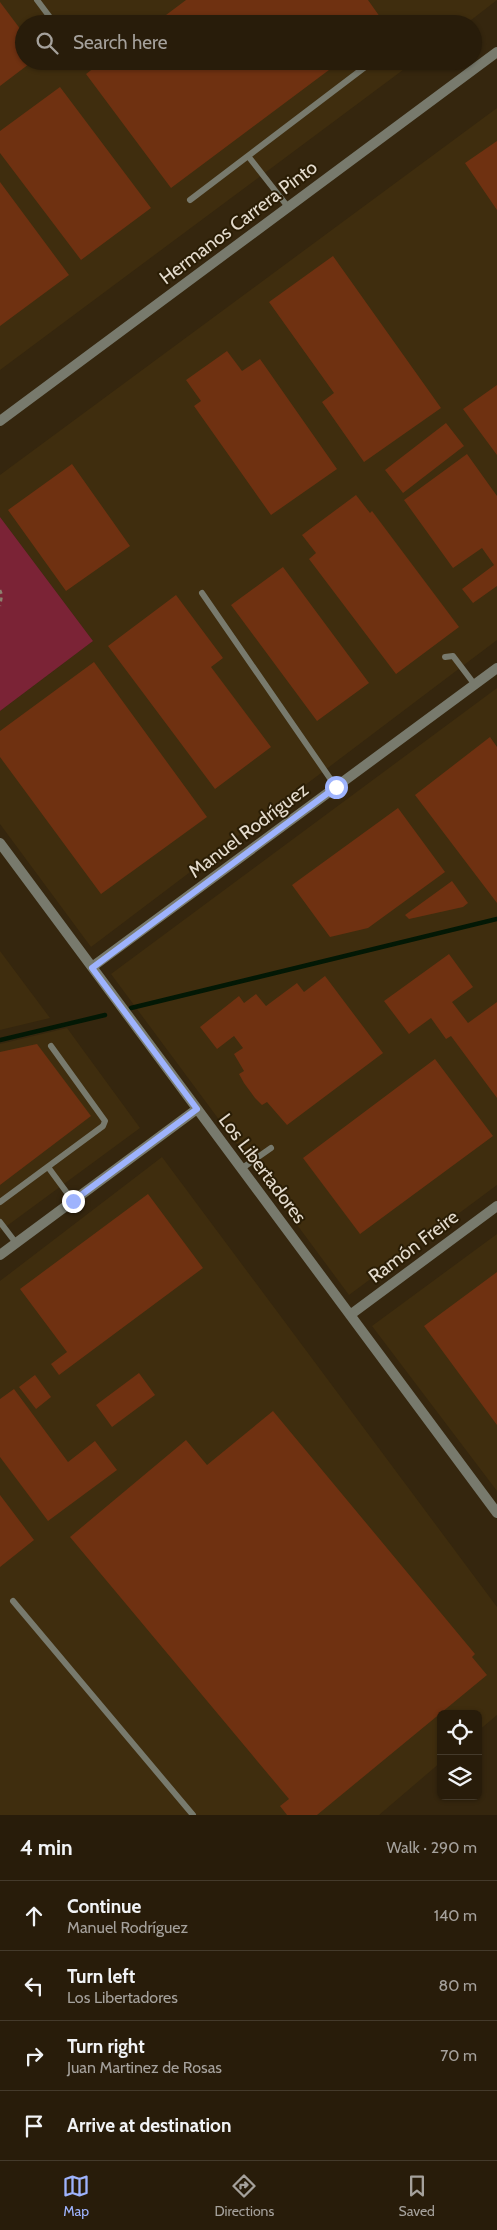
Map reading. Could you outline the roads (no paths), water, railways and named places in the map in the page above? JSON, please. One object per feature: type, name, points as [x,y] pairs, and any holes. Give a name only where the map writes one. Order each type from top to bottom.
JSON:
[{"type":"street","name":"Hermanos Carrera Pinto","points":[[482,63],[497,52]]},
{"type":"street","name":"Hermanos Carrera Pinto","points":[[0,420],[473,70]]},
{"type":"street","name":"Manuel Rodríguez","points":[[92,968],[497,668]]},
{"type":"street","name":"Los Libertadores","points":[[0,843],[497,1514]]},
{"type":"street","points":[[0,1255],[197,1109]]},
{"type":"street","name":"Ramón Freire","points":[[350,1315],[497,1206]]},
{"type":"lane","points":[[37,0],[48,15]]},
{"type":"lane","points":[[190,200],[361,70]]},
{"type":"lane","points":[[248,156],[288,207]]},
{"type":"lane","points":[[202,593],[336,787]]},
{"type":"lane","points":[[445,657],[453,656],[475,684]]},
{"type":"lane","points":[[0,1202],[102,1126],[105,1121],[52,1046]]},
{"type":"lane","points":[[242,1169],[271,1148]]},
{"type":"lane","points":[[48,1167],[73,1201]]},
{"type":"lane","points":[[0,1222],[16,1243]]},
{"type":"lane","points":[[13,1601],[193,1815]]},
{"type":"waterway","points":[[131,1008],[497,919]]},
{"type":"waterway","points":[[0,1040],[105,1015]]}]
